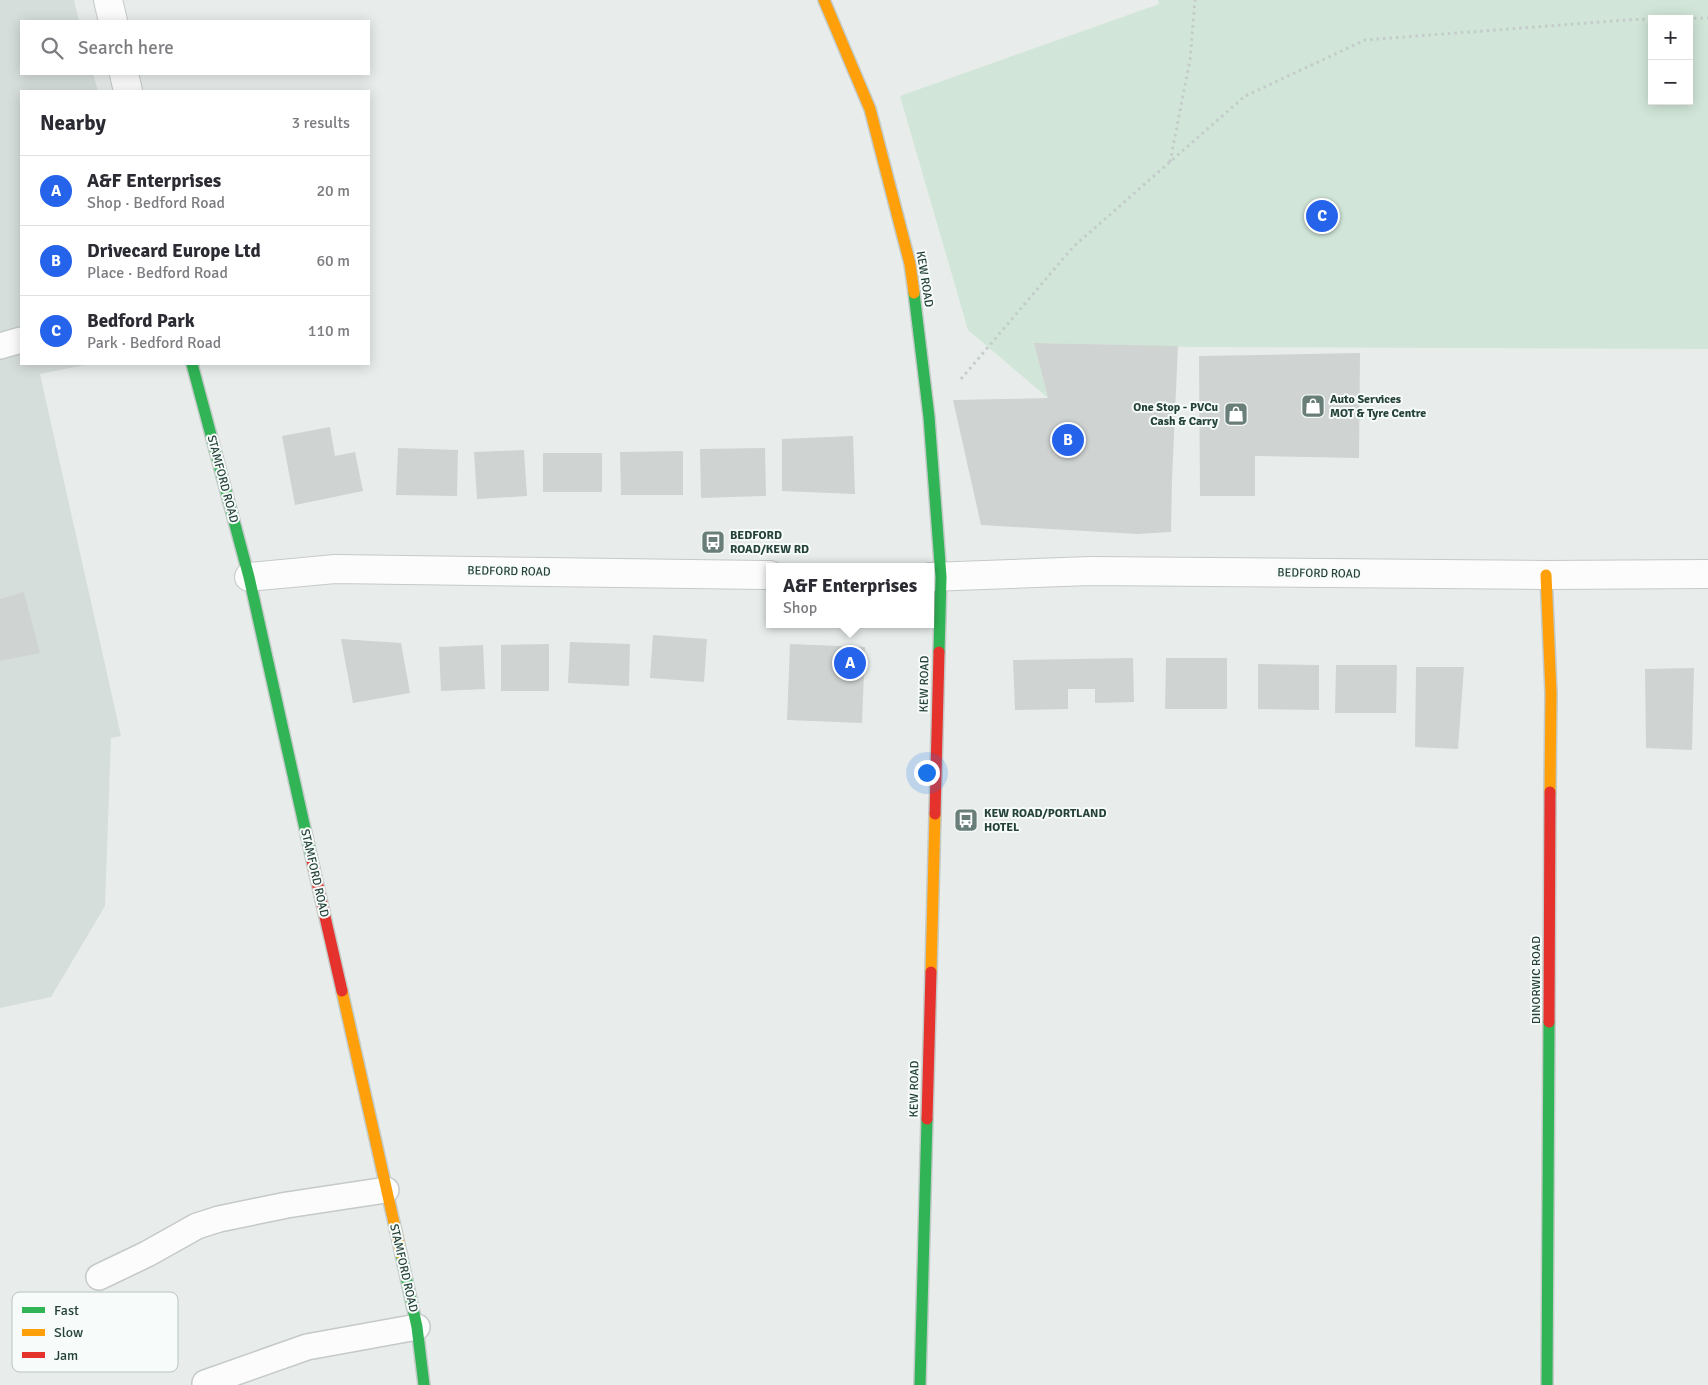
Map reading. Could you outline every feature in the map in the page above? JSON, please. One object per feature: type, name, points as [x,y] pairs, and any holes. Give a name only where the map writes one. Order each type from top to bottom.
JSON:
[{"type":"street","points":[[108,0],[112,20]]},
{"type":"street","name":"KEW ROAD","points":[[824,0],[870,109],[910,264],[929,416],[935,577],[920,1385]]},
{"type":"street","points":[[124,75],[128,90]]},
{"type":"street","name":"STAMFORD ROAD","points":[[192,365],[249,577],[418,1327],[424,1385]]},
{"type":"street","name":"BEDFORD ROAD","points":[[249,577],[335,569],[766,575]]},
{"type":"street","name":"BEDFORD ROAD","points":[[935,577],[1090,571],[1546,575],[1708,574]]},
{"type":"street","name":"DINORWIC ROAD","points":[[1546,575],[1551,693],[1547,1385]]},
{"type":"lane","points":[[0,346],[20,340]]},
{"type":"lane","points":[[100,1277],[147,1254],[197,1226],[219,1219],[287,1205],[386,1190]]},
{"type":"lane","points":[[205,1385],[205,1383],[307,1347],[418,1327]]},
{"type":"path","points":[[1169,162],[1190,60],[1195,0]]},
{"type":"path","points":[[1693,18],[1708,18]]},
{"type":"path","points":[[929,416],[1072,247],[1245,96],[1365,40],[1648,19]]},
{"type":"shaded area","points":[[0,0],[74,0],[79,20],[20,20],[20,75],[93,75],[98,90],[20,90],[20,365],[84,365],[40,374],[121,736],[111,738],[105,906],[51,997],[0,1008]]},
{"type":"green space","points":[[1158,0],[1708,0],[1708,349],[1194,347],[1034,343],[1048,398],[968,330],[900,96],[1159,4]]},
{"type":"building","points":[[1034,343],[1178,346],[1171,532],[1137,534],[981,525],[953,400],[1048,398]]},
{"type":"building","points":[[1360,353],[1359,458],[1255,456],[1255,496],[1200,496],[1199,356]]},
{"type":"building","points":[[330,427],[335,456],[355,452],[363,491],[295,505],[282,436]]},
{"type":"building","points":[[853,436],[855,494],[782,491],[782,439]]},
{"type":"building","points":[[398,448],[458,450],[457,496],[396,495]]},
{"type":"building","points":[[765,448],[766,496],[701,498],[700,449]]},
{"type":"building","points":[[524,450],[527,496],[477,499],[474,452]]},
{"type":"building","points":[[683,451],[683,495],[621,495],[620,452]]},
{"type":"building","points":[[543,453],[602,453],[602,492],[543,492]]},
{"type":"building","points":[[24,592],[40,653],[0,661],[0,599]]},
{"type":"building","points":[[653,635],[707,639],[704,682],[650,678]]},
{"type":"building","points":[[341,639],[401,643],[410,693],[353,703]]},
{"type":"building","points":[[570,642],[630,644],[629,686],[568,683]]},
{"type":"building","points":[[549,644],[549,691],[501,691],[501,645]]},
{"type":"building","points":[[790,644],[865,647],[862,723],[787,720]]},
{"type":"building","points":[[483,645],[485,689],[441,691],[439,647]]},
{"type":"building","points":[[1133,658],[1134,702],[1095,703],[1095,689],[1068,689],[1068,709],[1015,710],[1013,660]]},
{"type":"building","points":[[1166,658],[1227,658],[1227,709],[1165,709]]},
{"type":"building","points":[[1258,664],[1319,665],[1319,710],[1258,709]]},
{"type":"building","points":[[1336,665],[1397,665],[1396,713],[1335,713]]},
{"type":"building","points":[[1416,667],[1464,667],[1458,749],[1415,747]]},
{"type":"building","points":[[1694,668],[1692,750],[1646,748],[1645,669]]},
{"type":"traffic: fast","points":[[914,293],[929,417],[941,577],[939,652]]},
{"type":"traffic: fast","points":[[192,365],[249,577],[312,860]]},
{"type":"traffic: fast","points":[[1547,1385],[1549,1022]]},
{"type":"traffic: fast","points":[[920,1385],[927,1119]]},
{"type":"traffic: fast","points":[[401,1254],[417,1327],[424,1385]]},
{"type":"traffic: slow","points":[[824,0],[870,109],[910,264],[914,293]]},
{"type":"traffic: slow","points":[[1546,575],[1551,693],[1550,792]]},
{"type":"traffic: slow","points":[[931,972],[935,814]]},
{"type":"traffic: slow","points":[[342,991],[401,1254]]},
{"type":"traffic: jam","points":[[935,814],[939,652]]},
{"type":"traffic: jam","points":[[1549,1022],[1550,792]]},
{"type":"traffic: jam","points":[[312,860],[342,991]]},
{"type":"traffic: jam","points":[[927,1119],[931,972]]},
{"type":"place","name":"Bedford Park","points":[[1322,216]]},
{"type":"place","name":"Auto Services MOT & Tyre Centre","points":[[1313,406]]},
{"type":"place","name":"One Stop - PVCu Cash & Carry","points":[[1236,414]]},
{"type":"place","name":"Drivecard Europe Ltd","points":[[1068,440]]},
{"type":"place","name":"BEDFORD ROAD/KEW RD","points":[[713,542]]},
{"type":"place","name":"A&F Enterprises","points":[[850,663]]},
{"type":"place","name":"KEW ROAD/PORTLAND HOTEL","points":[[966,820]]}]
